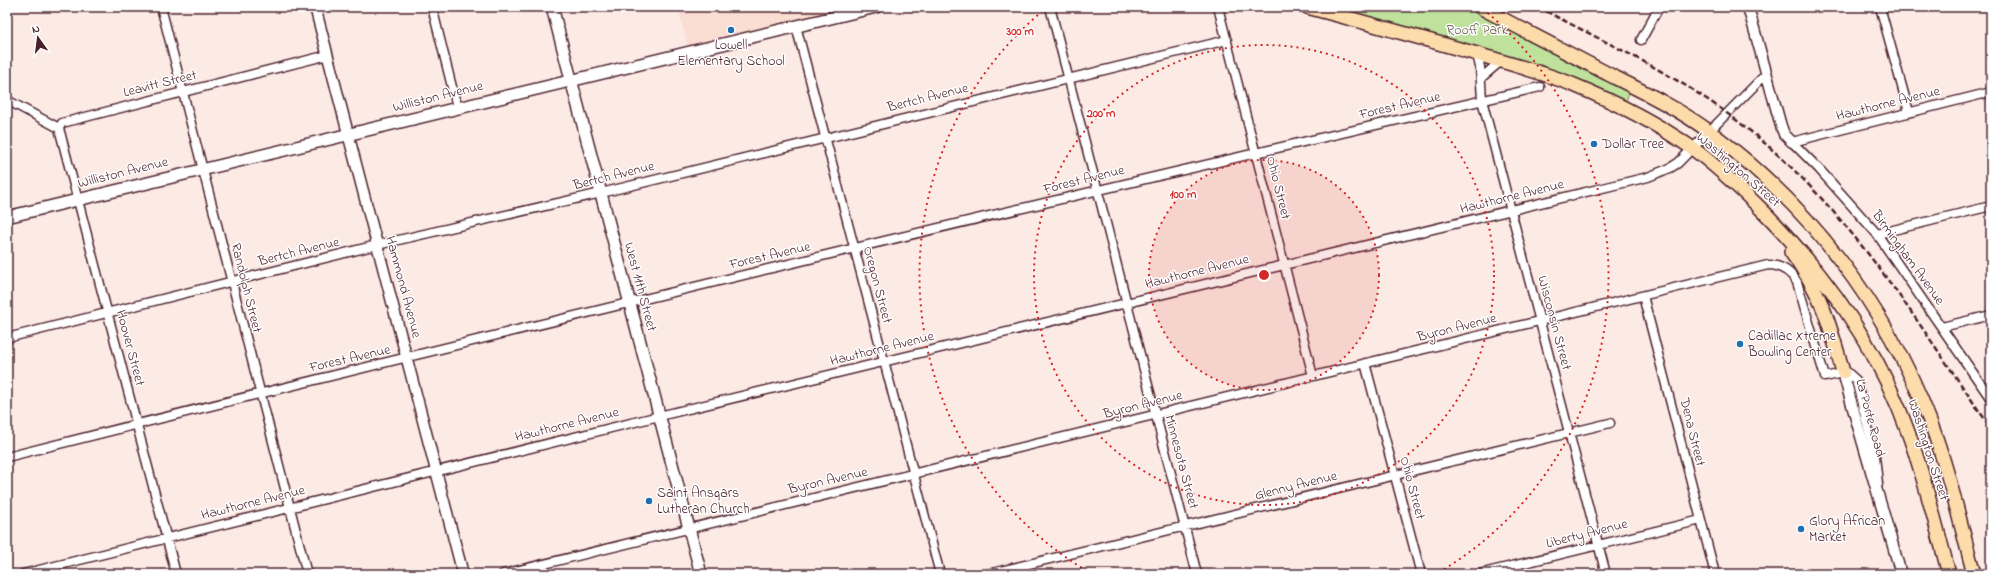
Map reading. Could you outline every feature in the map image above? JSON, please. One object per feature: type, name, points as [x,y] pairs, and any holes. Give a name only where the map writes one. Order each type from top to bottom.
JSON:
[{"type":"highway","name":"Washington Street","points":[[1308,7],[1548,75],[1602,97],[1645,119],[1692,149],[1750,198],[1795,244],[1826,281],[1873,354],[1908,431],[1920,468],[1949,574]]},
{"type":"highway","name":"Washington Street","points":[[1480,7],[1656,99],[1709,131],[1768,181],[1814,228],[1843,263],[1880,319],[1908,370],[1931,423],[1944,461],[1974,574]]},
{"type":"highway","points":[[1750,198],[1801,265],[1812,283],[1829,318],[1843,372]]},
{"type":"main road","name":"West 11th Street","points":[[552,7],[658,416],[701,574]]},
{"type":"main road","name":"Williston Avenue","points":[[7,217],[457,107],[876,7]]},
{"type":"street","name":"Randolph Street","points":[[161,7],[307,574]]},
{"type":"street","name":"Hammond Avenue","points":[[315,7],[463,574]]},
{"type":"street","points":[[432,7],[457,107]]},
{"type":"street","name":"Minnesota Street","points":[[1050,7],[1197,574]]},
{"type":"street","name":"Ohio Street","points":[[1218,7],[1313,376]]},
{"type":"street","points":[[1641,40],[1659,7]]},
{"type":"street","points":[[1748,7],[1782,130],[1792,142]]},
{"type":"street","points":[[1880,7],[1909,112]]},
{"type":"street","points":[[1990,7],[1991,12]]},
{"type":"street","name":"Oregon Street","points":[[796,26],[940,574]]},
{"type":"street","name":"Bertch Avenue","points":[[7,338],[377,245],[601,193],[825,137],[1227,40]]},
{"type":"street","name":"Wisconsin Street","points":[[1477,54],[1481,78],[1482,100],[1606,574]]},
{"type":"street","name":"Leavitt Street","points":[[59,128],[62,123],[182,91],[328,55]]},
{"type":"street","points":[[1481,78],[1501,61]]},
{"type":"street","name":"Hawthorne Avenue","points":[[23,574],[658,416],[1284,264],[1511,211],[1654,175],[1670,168],[1692,149],[1767,73]]},
{"type":"street","name":"Forest Avenue","points":[[7,457],[407,359],[629,302],[855,250],[1097,190],[1540,87]]},
{"type":"street","name":"Hawthorne Avenue","points":[[1792,142],[1991,92]]},
{"type":"street","points":[[7,100],[59,128]]},
{"type":"street","name":"Hoover Street","points":[[59,128],[176,574]]},
{"type":"street","name":"Birmingham Avenue","points":[[1792,142],[1819,169],[1876,234],[1991,397]]},
{"type":"street","points":[[1876,234],[1991,206]]},
{"type":"street","name":"Byron Avenue","points":[[502,574],[1768,265],[1775,265],[1788,271]]},
{"type":"street","name":"La Porte Road","points":[[1788,271],[1800,289],[1825,376],[1843,372],[1866,458],[1880,500],[1901,574]]},
{"type":"street","name":"Dena Street","points":[[1643,296],[1715,574]]},
{"type":"street","points":[[1942,327],[1991,315]]},
{"type":"street","name":"Ohio Street","points":[[1365,363],[1421,574]]},
{"type":"street","name":"Glenny Avenue","points":[[988,574],[1610,422]]},
{"type":"street","name":"Liberty Avenue","points":[[1479,574],[1701,520]]},
{"type":"shaded area","name":"Lowell Elementary School","points":[[678,7],[876,7],[689,52]]},
{"type":"green space","name":"Rooff Park","points":[[1307,7],[1482,7],[1631,86],[1624,108],[1574,85]]},
{"type":"railway","points":[[1538,7],[1635,57],[1683,84],[1728,114],[1769,147],[1806,182],[1873,260],[1933,343],[1991,428]]},
{"type":"place","name":"Lowell Elementary School","points":[[731,30]]},
{"type":"place","name":"Dollar Tree","points":[[1594,144]]},
{"type":"place","name":"Cadillac Xtreme Bowling Center","points":[[1740,344]]},
{"type":"place","name":"Saint Ansgars Lutheran Church","points":[[649,501]]},
{"type":"place","name":"Glory African Market","points":[[1801,529]]}]
